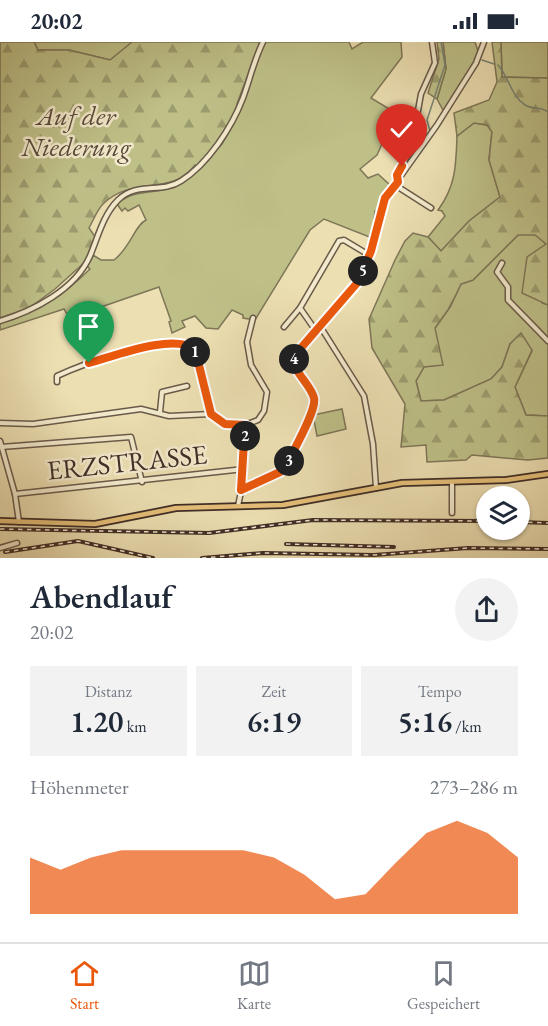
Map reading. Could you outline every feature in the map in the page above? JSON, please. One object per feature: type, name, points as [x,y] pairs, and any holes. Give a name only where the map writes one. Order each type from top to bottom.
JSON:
[{"type":"main road","points":[[0,521],[101,524],[176,508],[293,504],[402,483],[511,480],[548,474]]},
{"type":"street","points":[[0,321],[33,309],[82,270],[105,219],[113,206],[127,192],[148,187],[167,188],[190,174],[218,142],[237,111],[263,42]]},
{"type":"street","points":[[396,183],[397,175],[411,149],[421,94],[435,63],[432,42]]},
{"type":"street","points":[[241,490],[280,472],[287,464],[314,406],[312,393],[296,368],[294,356],[358,282],[369,255],[385,198],[476,63],[484,42]]},
{"type":"street","points":[[396,183],[431,208]]},
{"type":"street","points":[[284,327],[300,308],[341,240],[369,255]]},
{"type":"street","points":[[502,263],[497,272],[508,286],[508,300],[548,341]]},
{"type":"street","points":[[300,308],[316,331]]},
{"type":"street","points":[[0,423],[33,424],[141,409],[176,417],[211,414],[225,424],[245,425],[258,420],[264,411],[267,392],[251,366],[247,342],[252,318]]},
{"type":"street","points":[[320,326],[364,396],[373,444],[376,488]]},
{"type":"street","points":[[57,382],[57,376],[72,369],[122,354],[180,343],[195,349],[211,414]]},
{"type":"street","points":[[160,412],[162,392],[188,386]]},
{"type":"street","points":[[238,506],[244,469],[245,425]]},
{"type":"street","points":[[1,447],[131,438],[142,482]]},
{"type":"street","points":[[0,441],[15,494],[19,522]]},
{"type":"street","name":"ERZSTRASSE","points":[[15,494],[142,482],[244,469]]},
{"type":"street","points":[[452,482],[452,513]]},
{"type":"street","points":[[0,548],[17,543]]},
{"type":"green space","name":"Auf der Niederung","points":[[0,42],[34,42],[38,50],[69,50],[110,60],[132,42],[260,42],[237,104],[234,123],[222,144],[199,168],[195,165],[185,175],[174,181],[127,190],[103,204],[89,228],[96,238],[85,262],[55,289],[29,308],[0,318]]},
{"type":"green space","points":[[34,42],[133,43],[110,60],[69,50],[38,50]]},
{"type":"green space","points":[[265,42],[349,42],[352,49],[363,42],[401,42],[402,57],[371,98],[396,113],[377,155],[360,169],[368,178],[378,174],[390,185],[379,211],[375,211],[372,238],[324,219],[310,230],[255,320],[243,318],[243,315],[232,310],[218,329],[206,328],[195,316],[182,321],[185,327],[172,333],[169,322],[171,321],[159,287],[69,318],[64,309],[0,330],[0,323],[37,308],[70,287],[90,269],[87,266],[93,255],[101,260],[114,260],[120,255],[146,220],[139,205],[128,211],[125,208],[122,211],[117,204],[131,195],[177,185],[211,158],[234,121]]},
{"type":"green space","points":[[437,42],[443,42],[446,69],[437,99],[428,93],[439,59]]},
{"type":"green space","points":[[443,42],[475,42],[479,54],[444,112],[437,99],[446,69]]},
{"type":"green space","points":[[492,42],[501,42],[502,77],[548,78],[548,305],[522,293],[527,257],[546,244],[535,235],[518,235],[473,280],[461,284],[450,307],[435,328],[443,365],[424,367],[416,381],[421,401],[444,400],[491,379],[502,367],[510,344],[521,333],[532,350],[515,387],[526,415],[548,416],[548,458],[528,460],[472,455],[466,460],[427,462],[426,445],[401,447],[405,404],[372,348],[369,319],[395,260],[405,241],[413,233],[428,237],[441,251],[469,221],[500,197],[489,160],[492,132],[487,125],[474,123],[457,136],[454,113],[489,100],[497,82]]},
{"type":"green space","points":[[501,42],[548,42],[548,78],[502,77]]},
{"type":"green space","points":[[474,123],[487,125],[492,131],[489,160],[500,197],[469,221],[441,251],[428,237],[445,216],[442,211],[438,210],[452,184],[457,136]]},
{"type":"green space","points":[[526,233],[536,235],[546,244],[542,303],[548,305],[548,416],[526,415],[515,387],[532,351],[510,344],[502,367],[491,379],[444,400],[421,401],[416,381],[424,367],[435,328],[450,307],[461,284],[473,280],[518,235]]},
{"type":"green space","points":[[342,409],[346,429],[317,436],[313,415]]},
{"type":"waterway","points":[[430,131],[427,120],[445,65],[441,42]]},
{"type":"waterway","points":[[482,60],[494,64]]},
{"type":"waterway","points":[[498,65],[520,101],[525,105],[548,112]]},
{"type":"railway","points":[[0,529],[209,533],[313,520],[476,521]]},
{"type":"railway","points":[[530,522],[548,523]]},
{"type":"railway","points":[[5,552],[78,541],[153,558]]},
{"type":"railway","points":[[286,544],[394,547]]},
{"type":"railway","points":[[202,558],[263,553],[374,555],[468,548],[548,549]]},
{"type":"route","points":[[89,363],[173,342],[191,346],[195,349],[211,414],[225,424],[245,425],[241,490],[280,472],[287,464],[314,406],[312,393],[296,368],[294,356],[358,282],[371,251],[385,198],[398,182],[397,175],[402,166]]}]
